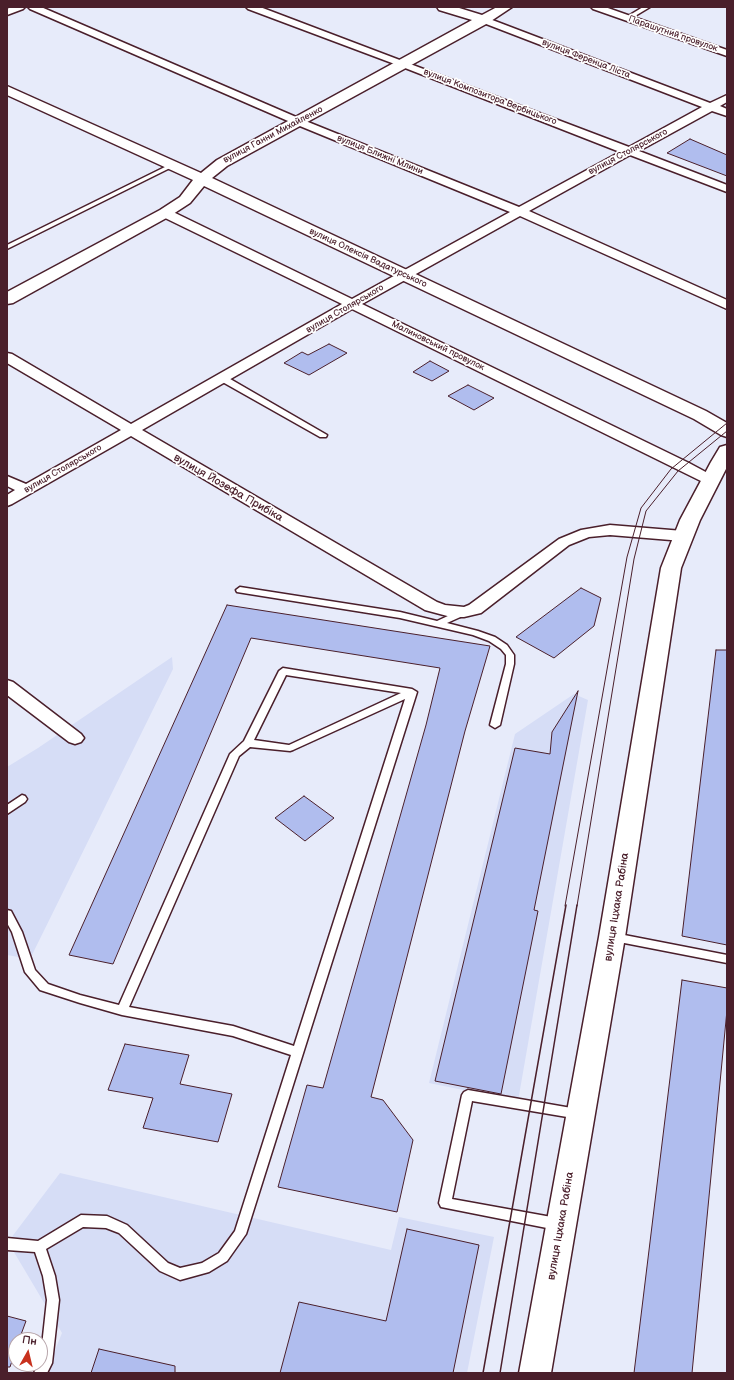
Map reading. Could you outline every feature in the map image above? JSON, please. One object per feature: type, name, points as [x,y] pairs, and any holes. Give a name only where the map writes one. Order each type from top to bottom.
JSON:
[{"type":"street","points":[[7,12],[20,7]]},
{"type":"street","name":"вулиця Ближні Млини","points":[[33,7],[299,122],[519,211],[727,305]]},
{"type":"street","name":"вулиця Композитора Вербицького","points":[[251,7],[629,150],[727,189]]},
{"type":"street","name":"вулиця Ференца Ліста","points":[[443,7],[484,20],[727,113]]},
{"type":"street","name":"вулиця Ганни Михайленко","points":[[7,299],[165,213],[185,200],[202,179],[222,163],[506,7]]},
{"type":"street","name":"Парашутний провулок","points":[[596,7],[727,53]]},
{"type":"street","name":"вулиця Олексія Вадатурського","points":[[7,90],[202,179],[404,274],[700,415],[727,431]]},
{"type":"street","name":"вулиця Столярського","points":[[7,501],[404,274],[629,150],[727,98]]},
{"type":"street","name":"Малиновський провулок","points":[[165,213],[710,480]]},
{"type":"street","name":"вулиця Йозефа Прибіка","points":[[7,357],[431,606],[458,612]]},
{"type":"street","name":"вулиця Іцхака Рабіна","points":[[535,1373],[612,937],[671,568],[683,536],[710,480],[727,451]]},
{"type":"street","points":[[7,480],[25,490]]},
{"type":"street","points":[[458,612],[475,609],[564,542],[586,533],[610,530],[683,536]]},
{"type":"street","points":[[7,686],[76,738]]},
{"type":"lane","points":[[628,18],[647,7]]},
{"type":"lane","points":[[7,247],[171,166]]},
{"type":"lane","points":[[222,378],[323,435]]},
{"type":"lane","points":[[240,590],[400,615],[475,633],[492,639],[504,646],[510,654],[510,664],[495,725]]},
{"type":"lane","points":[[438,624],[458,612]]},
{"type":"lane","points":[[122,1010],[235,754],[248,743],[283,671],[412,692]]},
{"type":"lane","points":[[248,743],[290,748],[412,692]]},
{"type":"lane","points":[[7,1244],[39,1248],[81,1221],[107,1222],[123,1230],[164,1268],[180,1274],[205,1268],[223,1256],[240,1234],[412,692]]},
{"type":"lane","points":[[7,810],[22,799]]},
{"type":"lane","points":[[7,914],[17,932],[30,972],[44,987],[80,999],[122,1010],[233,1031],[298,1052]]},
{"type":"lane","points":[[612,937],[727,959]]},
{"type":"lane","points":[[561,1225],[445,1203],[468,1095],[580,1114]]},
{"type":"lane","points":[[39,1248],[49,1276],[53,1300],[46,1363],[40,1373]]},
{"type":"shaded area","points":[[172,657],[173,669],[30,959],[7,955],[7,767],[38,748]]},
{"type":"shaded area","points":[[574,694],[588,700],[518,1101],[429,1083],[515,734]]},
{"type":"shaded area","points":[[60,1173],[391,1250],[399,1217],[494,1237],[467,1373],[46,1373],[48,1372],[48,1368],[62,1333],[8,1242]]},
{"type":"building","points":[[690,139],[727,155],[727,176],[667,153]]},
{"type":"building","points":[[329,344],[347,353],[309,375],[284,363],[302,352],[308,355]]},
{"type":"building","points":[[430,361],[449,371],[432,381],[413,372]]},
{"type":"building","points":[[468,385],[494,398],[474,410],[448,396]]},
{"type":"building","points":[[581,588],[601,598],[594,626],[554,658],[516,637]]},
{"type":"building","points":[[227,605],[490,646],[465,731],[371,1097],[383,1100],[413,1140],[397,1212],[278,1187],[307,1085],[323,1088],[426,725],[440,668],[251,638],[113,964],[69,955]]},
{"type":"building","points":[[716,650],[727,650],[727,945],[682,936]]},
{"type":"building","points":[[578,691],[534,910],[538,911],[501,1094],[435,1081],[515,748],[550,754],[552,732]]},
{"type":"building","points":[[304,796],[334,818],[305,841],[275,818]]},
{"type":"building","points":[[682,980],[727,988],[727,1010],[692,1373],[634,1373]]},
{"type":"building","points":[[125,1044],[189,1055],[180,1084],[232,1094],[218,1142],[143,1128],[153,1098],[108,1090]]},
{"type":"building","points":[[407,1229],[479,1245],[453,1373],[280,1373],[299,1302],[386,1321]]},
{"type":"building","points":[[7,1316],[26,1321],[22,1332],[8,1332],[7,1367]]},
{"type":"building","points":[[99,1349],[175,1366],[175,1373],[91,1373]]},
{"type":"tram line","points":[[565,906],[627,557],[641,508],[671,469],[727,423]]},
{"type":"tram line","points":[[577,906],[634,559],[646,511],[678,471],[727,431]]},
{"type":"tram line","points":[[483,1373],[566,905]]},
{"type":"tram line","points":[[500,1373],[577,905]]}]
